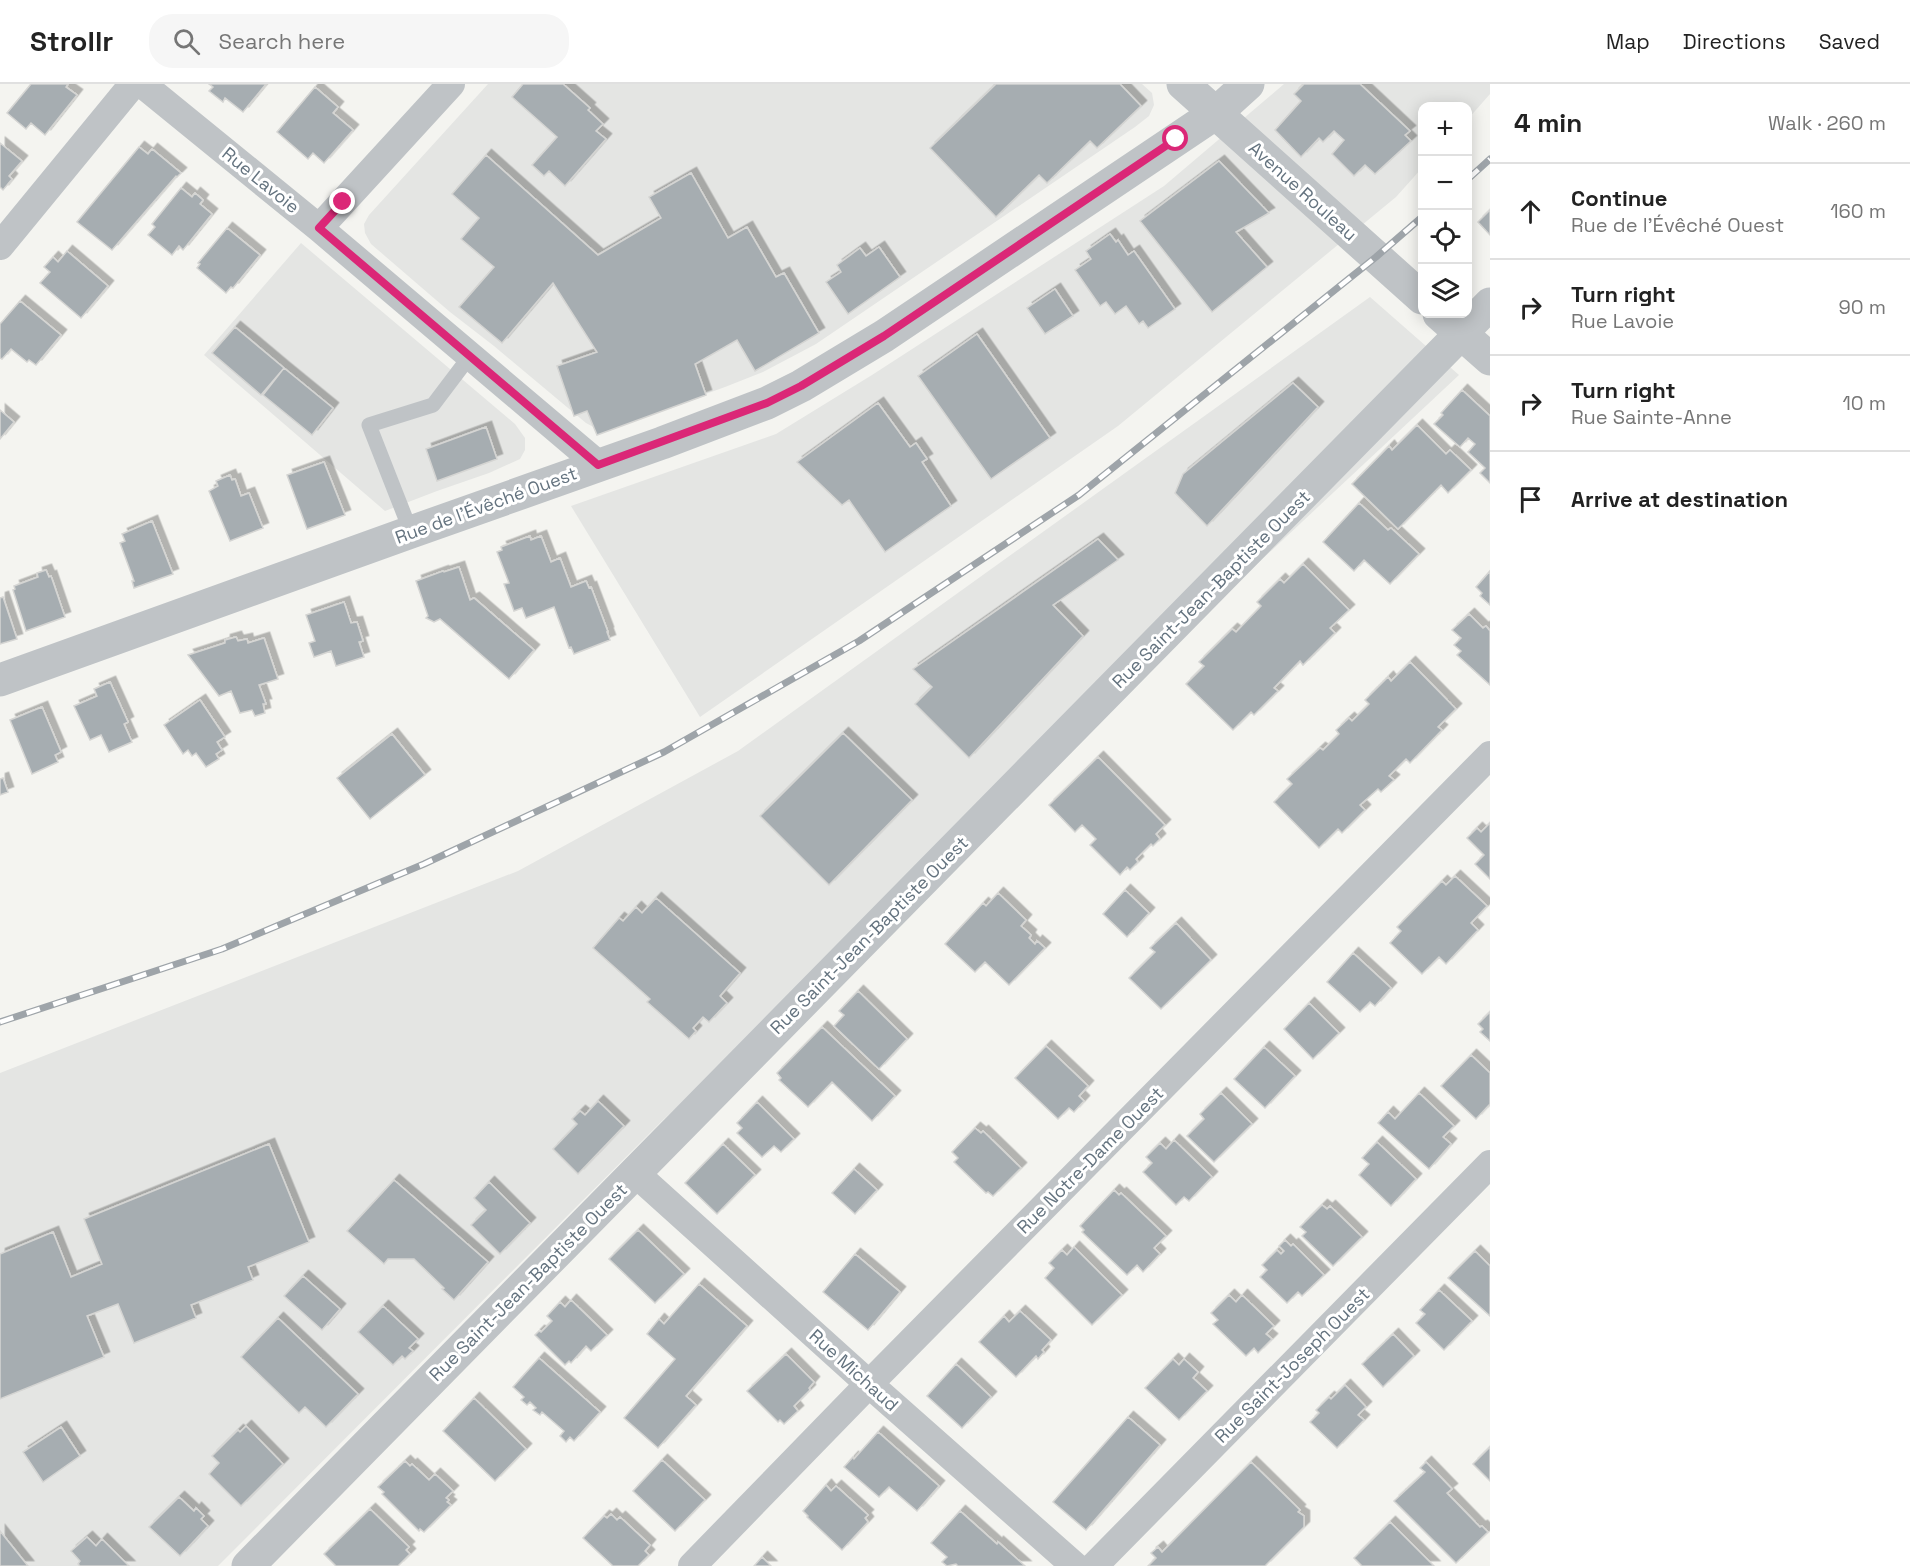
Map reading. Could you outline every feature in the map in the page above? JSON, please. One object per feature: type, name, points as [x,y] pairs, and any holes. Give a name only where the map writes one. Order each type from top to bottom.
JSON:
[{"type":"street","points":[[0,246],[133,84]]},
{"type":"street","name":"Rue Lavoie","points":[[142,84],[319,228],[598,465]]},
{"type":"street","points":[[319,228],[450,84]]},
{"type":"street","name":"Avenue Rouleau","points":[[1183,84],[1418,294]]},
{"type":"street","name":"Rue de l'Évêché Ouest","points":[[0,681],[767,403],[801,386],[884,336],[1216,113],[1248,84]]},
{"type":"street","name":"Rue Saint-Jean-Baptiste Ouest","points":[[248,1566],[635,1173],[1451,324],[1490,304]]},
{"type":"street","points":[[1451,324],[1490,360]]},
{"type":"street","name":"Rue Notre-Dame Ouest","points":[[692,1566],[1490,755]]},
{"type":"street","name":"Rue Saint-Joseph Ouest","points":[[1094,1566],[1490,1164]]},
{"type":"street","name":"Rue Michaud","points":[[635,1173],[1075,1566]]},
{"type":"lane","points":[[411,532],[369,425],[433,405],[470,356]]},
{"type":"shaded area","points":[[488,84],[1142,84],[1152,93],[1154,105],[1149,116],[1135,127],[816,344],[763,372],[607,430],[599,430],[586,423],[450,312],[371,244],[365,233],[364,224],[369,215]]},
{"type":"shaded area","points":[[1284,84],[1490,84],[1490,94],[1472,114],[1472,102],[1418,102],[1418,172],[1396,197],[1118,426],[700,717],[571,506],[776,434],[872,375],[1164,186]]},
{"type":"shaded area","points":[[301,243],[515,424],[525,438],[525,450],[520,459],[489,473],[385,511],[204,355]]},
{"type":"shaded area","points":[[1370,297],[1459,375],[662,1121],[218,1566],[0,1566],[0,1073],[518,871],[738,751]]},
{"type":"building","points":[[31,84],[68,84],[66,87],[77,95],[45,135],[31,123],[26,129],[7,113]]},
{"type":"building","points":[[209,84],[266,84],[243,112],[225,98],[223,102],[209,91],[213,87]]},
{"type":"building","points":[[523,84],[563,84],[590,108],[588,110],[603,124],[596,131],[606,139],[565,186],[549,171],[544,176],[532,165],[557,137],[512,97]]},
{"type":"building","points":[[996,84],[1120,84],[1141,106],[1097,148],[1090,141],[1047,183],[1039,175],[996,217],[930,148]]},
{"type":"building","points":[[1304,84],[1360,84],[1410,131],[1405,135],[1411,141],[1375,174],[1365,165],[1354,176],[1332,154],[1344,140],[1334,131],[1323,142],[1319,138],[1301,157],[1275,130],[1301,101],[1294,94]]},
{"type":"building","points":[[315,87],[338,107],[333,113],[353,130],[324,163],[313,153],[308,159],[277,132]]},
{"type":"building","points":[[0,143],[22,161],[9,176],[12,179],[3,190],[0,187]]},
{"type":"building","points":[[139,147],[148,154],[152,149],[181,173],[112,250],[77,222]]},
{"type":"building","points":[[486,155],[598,255],[661,218],[649,197],[691,173],[728,238],[747,227],[776,277],[784,273],[819,333],[755,371],[737,340],[695,364],[706,395],[597,435],[587,411],[574,416],[557,366],[597,352],[553,283],[502,343],[459,307],[494,267],[461,239],[479,218],[452,194]]},
{"type":"building","points":[[1219,161],[1269,213],[1236,232],[1267,267],[1212,312],[1140,221]]},
{"type":"building","points":[[181,188],[192,197],[195,193],[203,200],[200,204],[212,214],[183,250],[179,246],[172,255],[148,235],[155,227],[152,224]]},
{"type":"building","points":[[1490,210],[1490,235],[1478,222]]},
{"type":"building","points":[[227,228],[260,255],[233,288],[231,287],[226,293],[197,268],[200,264],[198,263]]},
{"type":"building","points":[[1110,234],[1116,242],[1118,240],[1128,255],[1134,251],[1175,309],[1148,328],[1143,321],[1139,324],[1126,306],[1115,314],[1106,302],[1100,306],[1075,270],[1091,259],[1086,251]]},
{"type":"building","points":[[879,247],[900,277],[848,314],[826,282],[841,272],[837,265],[860,248],[866,256]]},
{"type":"building","points":[[67,251],[108,286],[81,318],[40,283],[50,272],[44,267],[53,257],[58,262]]},
{"type":"building","points":[[1055,289],[1073,316],[1045,334],[1027,308]]},
{"type":"building","points":[[20,301],[61,335],[36,365],[29,360],[27,362],[11,349],[2,359],[0,358],[0,324]]},
{"type":"building","points":[[235,327],[284,368],[261,395],[212,353]]},
{"type":"building","points":[[977,334],[1050,438],[991,479],[918,376]]},
{"type":"building","points":[[284,368],[333,408],[312,435],[263,395]]},
{"type":"building","points":[[1293,383],[1318,407],[1207,526],[1175,493],[1183,474]]},
{"type":"building","points":[[1462,390],[1490,416],[1490,483],[1480,473],[1485,468],[1468,452],[1475,444],[1468,438],[1460,447],[1434,424]]},
{"type":"building","points":[[878,403],[910,447],[916,443],[927,459],[922,462],[951,506],[885,552],[849,500],[842,505],[797,462]]},
{"type":"building","points":[[0,410],[14,422],[0,439]]},
{"type":"building","points":[[1417,425],[1446,454],[1450,450],[1471,470],[1448,493],[1441,485],[1398,529],[1352,484],[1389,446],[1392,450]]},
{"type":"building","points":[[486,427],[497,459],[437,481],[426,449]]},
{"type":"building","points":[[324,462],[345,515],[307,529],[287,475]]},
{"type":"building","points":[[230,475],[232,480],[235,479],[241,496],[249,493],[263,528],[230,541],[209,491],[218,486],[216,481]]},
{"type":"building","points":[[1359,503],[1419,554],[1390,584],[1364,560],[1354,571],[1323,542]]},
{"type":"building","points":[[152,521],[173,574],[134,588],[132,581],[134,581],[120,543],[125,541],[122,534]]},
{"type":"building","points":[[530,536],[531,540],[541,536],[551,562],[560,558],[571,587],[586,581],[589,588],[591,587],[610,640],[574,654],[571,647],[569,648],[554,607],[526,618],[522,608],[514,611],[504,584],[509,583],[497,552],[502,550],[501,547]]},
{"type":"building","points":[[1098,539],[1118,560],[1053,605],[1083,636],[969,758],[915,704],[932,687],[913,669]]},
{"type":"building","points":[[1303,564],[1349,610],[1330,628],[1335,633],[1303,665],[1300,661],[1274,688],[1278,691],[1254,715],[1251,712],[1233,730],[1186,684],[1204,666],[1199,662],[1232,629],[1236,632],[1261,606],[1257,602],[1280,579],[1284,583]]},
{"type":"building","points":[[459,567],[470,600],[474,598],[534,650],[509,679],[440,619],[434,622],[426,618],[428,616],[416,581]]},
{"type":"building","points":[[46,570],[49,577],[51,576],[65,617],[26,631],[13,590],[14,586],[38,577],[37,573]]},
{"type":"building","points":[[1490,571],[1490,605],[1480,596],[1482,593],[1476,587]]},
{"type":"building","points":[[3,597],[17,639],[0,644],[0,598]]},
{"type":"building","points":[[344,602],[351,623],[357,622],[363,641],[359,642],[364,657],[336,666],[331,651],[314,657],[309,643],[315,641],[306,615]]},
{"type":"building","points":[[1469,614],[1483,628],[1486,626],[1490,631],[1490,685],[1457,655],[1461,651],[1454,645],[1461,638],[1452,630]]},
{"type":"building","points":[[236,637],[238,641],[247,639],[248,643],[264,638],[278,679],[259,685],[266,704],[263,704],[265,713],[255,716],[252,710],[240,713],[231,691],[219,696],[188,655]]},
{"type":"building","points":[[1410,662],[1456,709],[1438,727],[1442,730],[1410,763],[1406,759],[1389,776],[1394,780],[1381,792],[1378,789],[1360,805],[1365,810],[1342,833],[1338,829],[1319,848],[1274,802],[1292,784],[1287,779],[1320,748],[1323,750],[1339,734],[1336,730],[1349,718],[1352,721],[1369,704],[1365,700],[1388,677],[1391,681]]},
{"type":"building","points":[[110,682],[128,722],[124,724],[132,742],[109,752],[101,735],[90,740],[74,706],[97,696],[94,689]]},
{"type":"building","points":[[200,700],[225,737],[217,742],[222,750],[216,754],[219,759],[206,767],[196,753],[192,756],[188,750],[183,754],[164,725]]},
{"type":"building","points":[[42,707],[61,752],[55,755],[58,762],[32,774],[10,720]]},
{"type":"building","points":[[843,733],[912,800],[829,885],[760,816]]},
{"type":"building","points":[[392,734],[425,775],[370,819],[337,778]]},
{"type":"building","points":[[1098,757],[1165,825],[1156,834],[1160,839],[1153,846],[1151,844],[1136,859],[1138,862],[1130,870],[1127,867],[1120,875],[1090,845],[1096,839],[1082,825],[1075,832],[1049,805]]},
{"type":"building","points":[[3,778],[8,792],[0,795],[0,779]]},
{"type":"building","points":[[1490,823],[1490,879],[1475,864],[1484,855],[1467,838],[1477,828],[1481,832]]},
{"type":"building","points":[[1455,876],[1487,906],[1471,923],[1478,930],[1446,964],[1439,957],[1422,974],[1390,943],[1401,931],[1397,927],[1442,881],[1446,885]]},
{"type":"building","points":[[1125,890],[1149,913],[1127,937],[1103,914]]},
{"type":"building","points":[[998,893],[1026,920],[1021,926],[1031,935],[1029,938],[1035,944],[1037,941],[1045,948],[1009,985],[985,962],[975,972],[945,944],[983,903],[986,906]]},
{"type":"building","points":[[656,898],[740,973],[720,996],[727,1003],[709,1022],[703,1017],[693,1028],[696,1031],[689,1039],[647,1002],[650,999],[593,948],[619,918],[623,921],[636,907],[642,913]]},
{"type":"building","points":[[1176,923],[1211,960],[1161,1009],[1129,978],[1155,952],[1150,948]]},
{"type":"building","points":[[1353,953],[1391,988],[1375,1006],[1370,1002],[1360,1012],[1327,982]]},
{"type":"building","points":[[858,991],[907,1039],[879,1069],[834,1026],[844,1015],[839,1011]]},
{"type":"building","points":[[1309,1003],[1339,1033],[1313,1059],[1284,1029]]},
{"type":"building","points":[[1490,1012],[1490,1041],[1480,1032],[1483,1029],[1478,1024]]},
{"type":"building","points":[[822,1027],[895,1096],[872,1121],[832,1082],[808,1107],[779,1080],[781,1078],[777,1073]]},
{"type":"building","points":[[1046,1046],[1088,1086],[1079,1096],[1084,1101],[1074,1112],[1069,1108],[1058,1119],[1015,1078]]},
{"type":"building","points":[[1264,1047],[1295,1076],[1265,1108],[1234,1079]]},
{"type":"building","points":[[1471,1055],[1490,1073],[1490,1104],[1476,1119],[1441,1086]]},
{"type":"building","points":[[1221,1093],[1252,1124],[1214,1162],[1187,1136],[1204,1119],[1200,1114]]},
{"type":"building","points":[[1419,1093],[1454,1126],[1443,1137],[1451,1144],[1429,1169],[1378,1123],[1388,1112],[1395,1119]]},
{"type":"building","points":[[598,1101],[624,1126],[578,1174],[553,1149],[577,1124],[572,1119],[580,1111],[585,1115]]},
{"type":"building","points":[[757,1102],[794,1139],[781,1152],[774,1146],[762,1157],[737,1133],[742,1128],[737,1123]]},
{"type":"building","points":[[975,1128],[981,1133],[983,1131],[1021,1168],[993,1196],[986,1193],[954,1162],[958,1158],[952,1152]]},
{"type":"building","points":[[1174,1140],[1212,1177],[1189,1201],[1184,1197],[1176,1205],[1143,1172],[1152,1163],[1146,1157],[1160,1143],[1166,1149]]},
{"type":"building","points":[[1377,1142],[1416,1179],[1391,1206],[1359,1175],[1369,1164],[1362,1158]]},
{"type":"building","points":[[269,1144],[309,1242],[248,1267],[253,1280],[191,1305],[196,1318],[134,1343],[118,1304],[87,1316],[104,1357],[0,1399],[0,1254],[53,1232],[71,1277],[102,1264],[84,1219]]},
{"type":"building","points":[[723,1144],[755,1175],[717,1214],[685,1183]]},
{"type":"building","points":[[854,1169],[877,1190],[855,1214],[832,1193]]},
{"type":"building","points":[[394,1180],[488,1262],[454,1300],[414,1259],[388,1259],[384,1264],[347,1231]]},
{"type":"building","points":[[489,1182],[530,1223],[500,1254],[471,1225],[486,1210],[474,1198]]},
{"type":"building","points":[[1114,1190],[1119,1195],[1121,1193],[1166,1236],[1154,1248],[1160,1254],[1143,1272],[1137,1265],[1127,1275],[1082,1232],[1084,1230],[1080,1226]]},
{"type":"building","points":[[1322,1205],[1327,1209],[1330,1206],[1362,1237],[1333,1266],[1302,1236],[1306,1232],[1300,1227]]},
{"type":"building","points":[[638,1230],[684,1274],[655,1303],[609,1259]]},
{"type":"building","points":[[1285,1240],[1291,1246],[1293,1244],[1324,1275],[1302,1296],[1298,1292],[1287,1303],[1260,1277],[1267,1270],[1262,1265],[1277,1250],[1281,1254],[1284,1251],[1279,1246]]},
{"type":"building","points":[[1074,1247],[1122,1295],[1092,1325],[1045,1278],[1054,1268],[1049,1263],[1062,1250],[1067,1255]]},
{"type":"building","points":[[1475,1251],[1490,1266],[1490,1316],[1448,1278]]},
{"type":"building","points":[[855,1254],[900,1292],[868,1330],[823,1292]]},
{"type":"building","points":[[303,1276],[340,1309],[322,1330],[284,1296]]},
{"type":"building","points":[[699,1284],[747,1326],[686,1396],[696,1405],[658,1448],[624,1418],[675,1359],[647,1334],[659,1319],[664,1324]]},
{"type":"building","points":[[1439,1290],[1472,1321],[1444,1350],[1416,1323],[1425,1314],[1420,1310]]},
{"type":"building","points":[[1229,1295],[1236,1302],[1242,1295],[1274,1326],[1266,1334],[1272,1339],[1258,1353],[1254,1348],[1246,1356],[1213,1324],[1218,1320],[1211,1313]]},
{"type":"building","points":[[571,1300],[607,1335],[591,1351],[586,1346],[571,1363],[569,1361],[565,1365],[535,1335],[552,1321],[547,1316],[560,1302],[565,1307]]},
{"type":"building","points":[[383,1306],[418,1339],[409,1348],[413,1351],[405,1359],[402,1356],[393,1365],[358,1332]]},
{"type":"building","points":[[1020,1311],[1051,1340],[1038,1359],[1036,1356],[1016,1377],[979,1342],[1004,1316],[1009,1322]]},
{"type":"building","points":[[278,1318],[358,1394],[326,1427],[305,1407],[299,1413],[241,1357]]},
{"type":"building","points":[[1393,1334],[1414,1356],[1383,1387],[1362,1364]]},
{"type":"building","points":[[786,1354],[814,1382],[810,1390],[794,1406],[798,1411],[784,1424],[780,1420],[778,1422],[747,1391]]},
{"type":"building","points":[[539,1358],[600,1412],[574,1441],[570,1437],[566,1442],[560,1436],[564,1431],[542,1412],[540,1415],[533,1410],[536,1408],[530,1402],[527,1405],[521,1400],[524,1397],[513,1387]]},
{"type":"building","points":[[1173,1359],[1179,1365],[1184,1359],[1198,1372],[1193,1378],[1207,1391],[1179,1420],[1145,1388]]},
{"type":"building","points":[[956,1364],[991,1397],[962,1428],[927,1396]]},
{"type":"building","points":[[1345,1385],[1366,1407],[1358,1415],[1364,1420],[1337,1448],[1310,1422],[1319,1413],[1316,1410]]},
{"type":"building","points":[[474,1398],[526,1449],[495,1481],[443,1431]]},
{"type":"building","points":[[1128,1417],[1160,1445],[1086,1530],[1053,1502]]},
{"type":"building","points":[[246,1426],[283,1464],[241,1506],[209,1474],[219,1463],[212,1456],[238,1430],[240,1432]]},
{"type":"building","points":[[61,1427],[80,1456],[43,1482],[23,1452]]},
{"type":"building","points":[[878,1432],[939,1486],[917,1511],[889,1487],[879,1497],[844,1467]]},
{"type":"building","points":[[1490,1447],[1490,1481],[1473,1464]]},
{"type":"building","points":[[662,1460],[705,1500],[675,1531],[633,1491]]},
{"type":"building","points":[[405,1461],[410,1466],[412,1464],[429,1480],[435,1474],[453,1491],[446,1498],[451,1505],[424,1532],[420,1529],[419,1531],[382,1494],[384,1492],[378,1487]]},
{"type":"building","points":[[1251,1462],[1300,1510],[1298,1512],[1304,1516],[1304,1527],[1265,1566],[1148,1566],[1156,1558],[1151,1553],[1158,1547],[1162,1552]]},
{"type":"building","points":[[1426,1462],[1452,1489],[1447,1493],[1480,1527],[1482,1526],[1488,1532],[1456,1563],[1394,1501],[1425,1472],[1420,1468]]},
{"type":"building","points":[[826,1485],[831,1491],[836,1486],[868,1515],[865,1518],[868,1522],[842,1550],[803,1511]]},
{"type":"building","points":[[179,1497],[194,1511],[196,1508],[204,1516],[201,1519],[208,1526],[180,1556],[149,1527]]},
{"type":"building","points":[[370,1509],[409,1547],[406,1550],[410,1554],[398,1566],[336,1566],[324,1554]]},
{"type":"building","points":[[960,1511],[1025,1566],[958,1566],[956,1564],[947,1566],[942,1562],[947,1557],[931,1543]]},
{"type":"building","points":[[611,1514],[617,1520],[620,1517],[650,1545],[645,1551],[649,1555],[638,1566],[613,1566],[583,1538],[604,1516],[607,1518]]},
{"type":"building","points":[[1390,1522],[1434,1566],[1362,1566],[1354,1558]]},
{"type":"building","points":[[0,1531],[28,1566],[0,1566]]},
{"type":"building","points":[[87,1537],[96,1546],[102,1539],[129,1566],[80,1566],[78,1564],[80,1561],[71,1551]]},
{"type":"building","points":[[762,1557],[771,1566],[754,1566]]},
{"type":"railway","points":[[1472,175],[1490,159]]},
{"type":"railway","points":[[0,1022],[222,949],[424,864],[664,752],[859,641],[1079,495],[1376,257],[1418,220]]},
{"type":"route","points":[[343,202],[319,228],[598,465],[767,403],[801,386],[884,336],[1176,139]]}]
